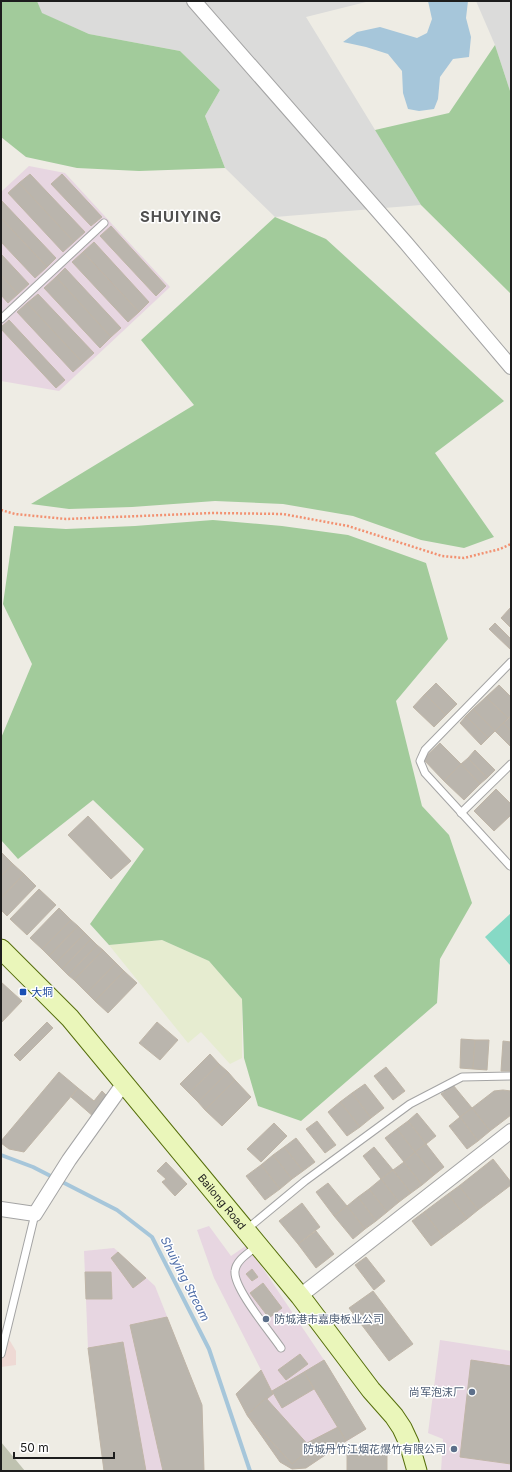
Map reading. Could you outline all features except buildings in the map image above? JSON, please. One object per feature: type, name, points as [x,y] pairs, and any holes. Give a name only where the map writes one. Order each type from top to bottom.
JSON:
[{"type":"street","points":[[194,1],[401,238],[511,367]]},
{"type":"street","name":"Bailong Road","points":[[1,949],[70,1018],[300,1296],[371,1390],[394,1416],[409,1443],[417,1471]]},
{"type":"street","points":[[1,1209],[35,1214],[69,1160],[124,1083]]},
{"type":"street","points":[[300,1296],[511,1131]]},
{"type":"lane","points":[[1,319],[104,223]]},
{"type":"lane","points":[[511,662],[425,750],[420,761],[425,773],[510,866],[511,865]]},
{"type":"lane","points":[[461,813],[511,764]]},
{"type":"lane","points":[[246,1230],[305,1181],[410,1104],[462,1077],[511,1076]]},
{"type":"lane","points":[[1,1354],[35,1214]]},
{"type":"lane","points":[[259,1245],[238,1261],[235,1272],[240,1290],[281,1348]]},
{"type":"path","points":[[1,510],[15,514],[66,519],[213,513],[283,514],[348,526],[442,556],[464,558],[500,549],[511,544]]},
{"type":"shaded area","points":[[37,1],[370,1],[306,17],[421,205],[275,217],[225,168],[205,116],[220,90],[180,51],[89,34],[41,13]]},
{"type":"shaded area","points":[[476,1],[511,1],[511,94],[495,45]]},
{"type":"shaded area","points":[[29,166],[65,173],[170,287],[59,391],[1,381],[1,192]]},
{"type":"shaded area","points":[[162,940],[209,961],[242,999],[242,1058],[230,1064],[201,1032],[188,1043],[109,945]]},
{"type":"shaded area","name":"防城港市嘉庚板业公司","points":[[209,1226],[231,1256],[247,1245],[324,1360],[366,1429],[306,1468],[292,1469],[280,1462],[247,1415],[236,1394],[261,1370],[214,1278],[197,1230]]},
{"type":"shaded area","points":[[114,1248],[155,1286],[202,1405],[204,1471],[104,1471],[88,1349],[84,1251]]},
{"type":"shaded area","points":[[1,1326],[16,1351],[16,1365],[1,1367]]},
{"type":"shaded area","name":"尚军泡沫厂","points":[[440,1340],[511,1351],[511,1471],[441,1471],[443,1439],[428,1433]]},
{"type":"shaded area","points":[[1,1442],[25,1471],[1,1471]]},
{"type":"green space","points":[[1,1],[37,1],[42,13],[89,34],[180,51],[220,90],[205,116],[225,168],[139,171],[77,168],[26,157],[1,137]]},
{"type":"green space","points":[[495,45],[511,94],[511,294],[421,205],[375,130],[449,113]]},
{"type":"green space","points":[[275,217],[326,239],[504,401],[435,453],[494,537],[464,548],[421,540],[353,516],[283,504],[215,501],[132,507],[69,509],[31,504],[194,405],[141,340]]},
{"type":"green space","points":[[213,520],[282,526],[348,535],[426,563],[448,639],[396,701],[422,806],[449,835],[472,903],[440,959],[437,1003],[301,1121],[258,1106],[244,1058],[242,999],[209,961],[162,940],[109,945],[90,924],[144,849],[93,800],[18,859],[1,840],[1,738],[32,664],[3,604],[14,526],[66,529],[135,526]]},
{"type":"green space","points":[[511,913],[511,966],[485,937]]},
{"type":"water","points":[[428,1],[468,1],[466,18],[471,37],[469,57],[453,59],[440,77],[438,99],[434,109],[419,111],[408,109],[403,93],[402,71],[388,54],[343,42],[357,32],[380,27],[417,38],[427,33],[432,19]]},
{"type":"waterway","name":"Shuiying Stream","points":[[1,1155],[33,1167],[117,1210],[152,1237],[209,1349],[250,1471]]},
{"type":"place","name":"大垌","points":[[23,992]]},
{"type":"place","name":"防城港市嘉庚板业公司","points":[[266,1319]]},
{"type":"place","name":"尚军泡沫厂","points":[[472,1392]]},
{"type":"place","name":"防城丹竹江烟花爆竹有限公司","points":[[454,1449]]},
{"type":"district","name":"SHUIYING","points":[[181,217]]}]
